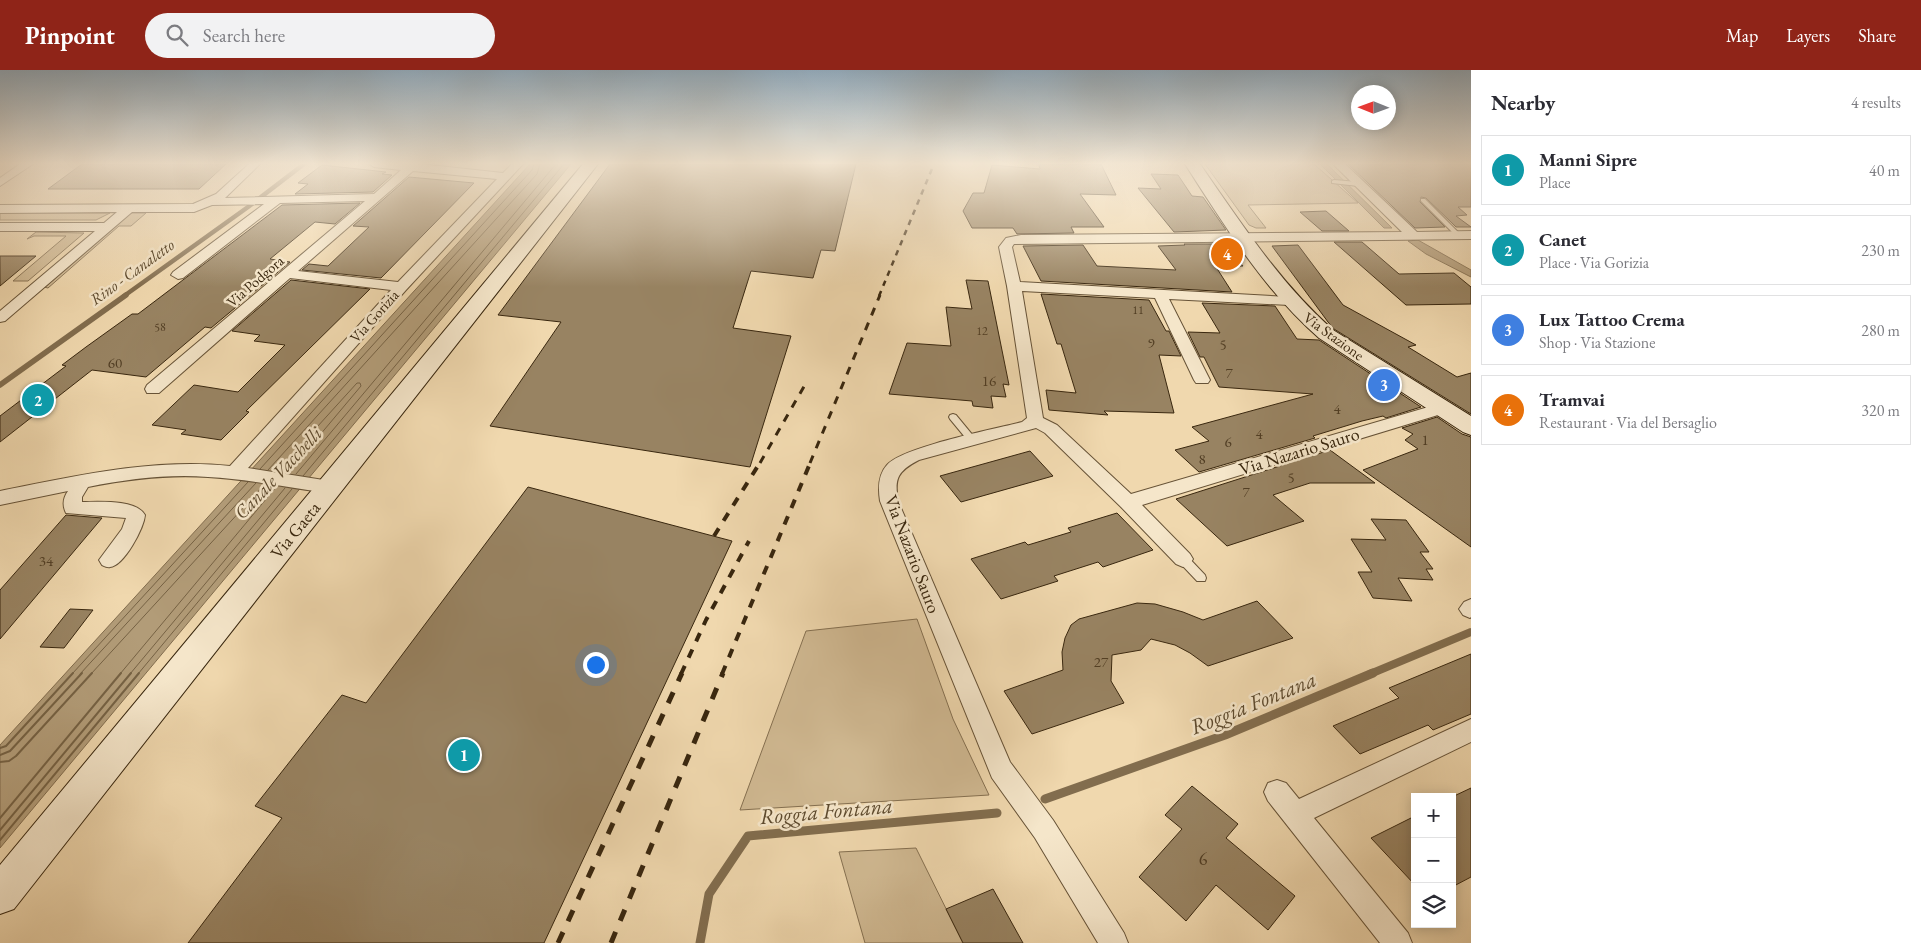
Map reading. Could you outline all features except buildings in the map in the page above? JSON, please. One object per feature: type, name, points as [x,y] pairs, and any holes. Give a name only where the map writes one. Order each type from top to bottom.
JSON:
[{"type":"main road","name":"Via Gaeta","points":[[0,895],[317,485],[555,205]]},
{"type":"main road","name":"Via Stazione","points":[[1220,205],[1289,301],[1309,321],[1326,334],[1471,427]]},
{"type":"street","points":[[0,209],[194,208],[205,205]]},
{"type":"street","points":[[178,274],[271,205]]},
{"type":"street","name":"Via Podgora","points":[[153,389],[368,205]]},
{"type":"street","name":"Via Gorizia","points":[[241,474],[401,287],[480,205]]},
{"type":"street","points":[[1380,205],[1414,236]]},
{"type":"street","points":[[0,318],[128,209]]},
{"type":"street","points":[[0,227],[106,227]]},
{"type":"street","points":[[1183,559],[1128,502],[1051,429],[1035,420],[1035,410],[1014,286],[1005,247],[1010,241],[1021,239],[1242,236],[1465,235]]},
{"type":"street","points":[[287,274],[401,287]]},
{"type":"street","points":[[1014,286],[1289,301]]},
{"type":"street","points":[[1160,294],[1202,380]]},
{"type":"street","name":"Via Nazario Sauro","points":[[1128,502],[1442,408]]},
{"type":"street","name":"Via Nazario Sauro","points":[[1035,420],[1028,426],[913,456],[900,462],[892,469],[887,479],[887,490],[1001,770],[1044,829],[1114,943]]},
{"type":"street","points":[[0,498],[82,482],[150,472],[189,470],[241,474],[317,485]]},
{"type":"street","points":[[82,482],[74,498],[72,508],[124,510],[136,515],[136,524],[126,540],[108,560]]},
{"type":"street","points":[[1296,814],[1471,730]]},
{"type":"street","points":[[1278,792],[1398,943]]},
{"type":"lane","points":[[1429,205],[1465,235]]},
{"type":"lane","points":[[953,417],[972,440]]},
{"type":"lane","points":[[1183,559],[1201,578]]},
{"type":"shaded area","points":[[1234,205],[1262,205],[1248,205],[1266,228],[1256,228],[1249,225]]},
{"type":"shaded area","points":[[0,213],[110,213],[96,220],[0,220]]},
{"type":"shaded area","points":[[131,213],[146,213],[131,226],[119,226],[48,288],[44,287]]},
{"type":"shaded area","points":[[36,232],[84,233],[28,281],[13,281],[66,236],[34,236],[27,239]]},
{"type":"shaded area","points":[[917,619],[953,719],[989,795],[740,810],[806,631]]},
{"type":"shaded area","points":[[916,848],[963,943],[865,943],[839,852]]},
{"type":"water","name":"Canale Vacchelli","points":[[493,205],[537,205],[0,848],[0,745]]},
{"type":"water","points":[[1361,205],[1368,205],[1392,228],[1384,228]]},
{"type":"water","points":[[1418,240],[1471,270],[1471,277],[1426,254],[1408,241]]},
{"type":"waterway","name":"Rino - Canaletto","points":[[124,296],[251,205]]},
{"type":"waterway","name":"Rino - Canaletto","points":[[0,385],[126,295]]},
{"type":"waterway","name":"Roggia Fontana","points":[[1370,674],[1471,632]]},
{"type":"waterway","name":"Roggia Fontana","points":[[1045,799],[1225,735],[1373,673]]},
{"type":"waterway","name":"Roggia Fontana","points":[[700,943],[709,894],[748,836],[997,813]]},
{"type":"railway","points":[[879,296],[917,205]]},
{"type":"railway","points":[[810,463],[880,295]]},
{"type":"railway","points":[[760,463],[806,383]]},
{"type":"railway","points":[[714,536],[761,461]]},
{"type":"railway","points":[[722,674],[811,461]]},
{"type":"railway","points":[[681,674],[706,620],[749,541]]},
{"type":"railway","points":[[558,943],[682,673]]},
{"type":"railway","points":[[611,943],[723,673]]},
{"type":"place","name":"Tramvai","points":[[1227,254]]},
{"type":"place","name":"Lux Tattoo Crema","points":[[1384,385]]},
{"type":"place","name":"Canet","points":[[38,400]]},
{"type":"place","name":"Manni Sipre","points":[[464,755]]}]
